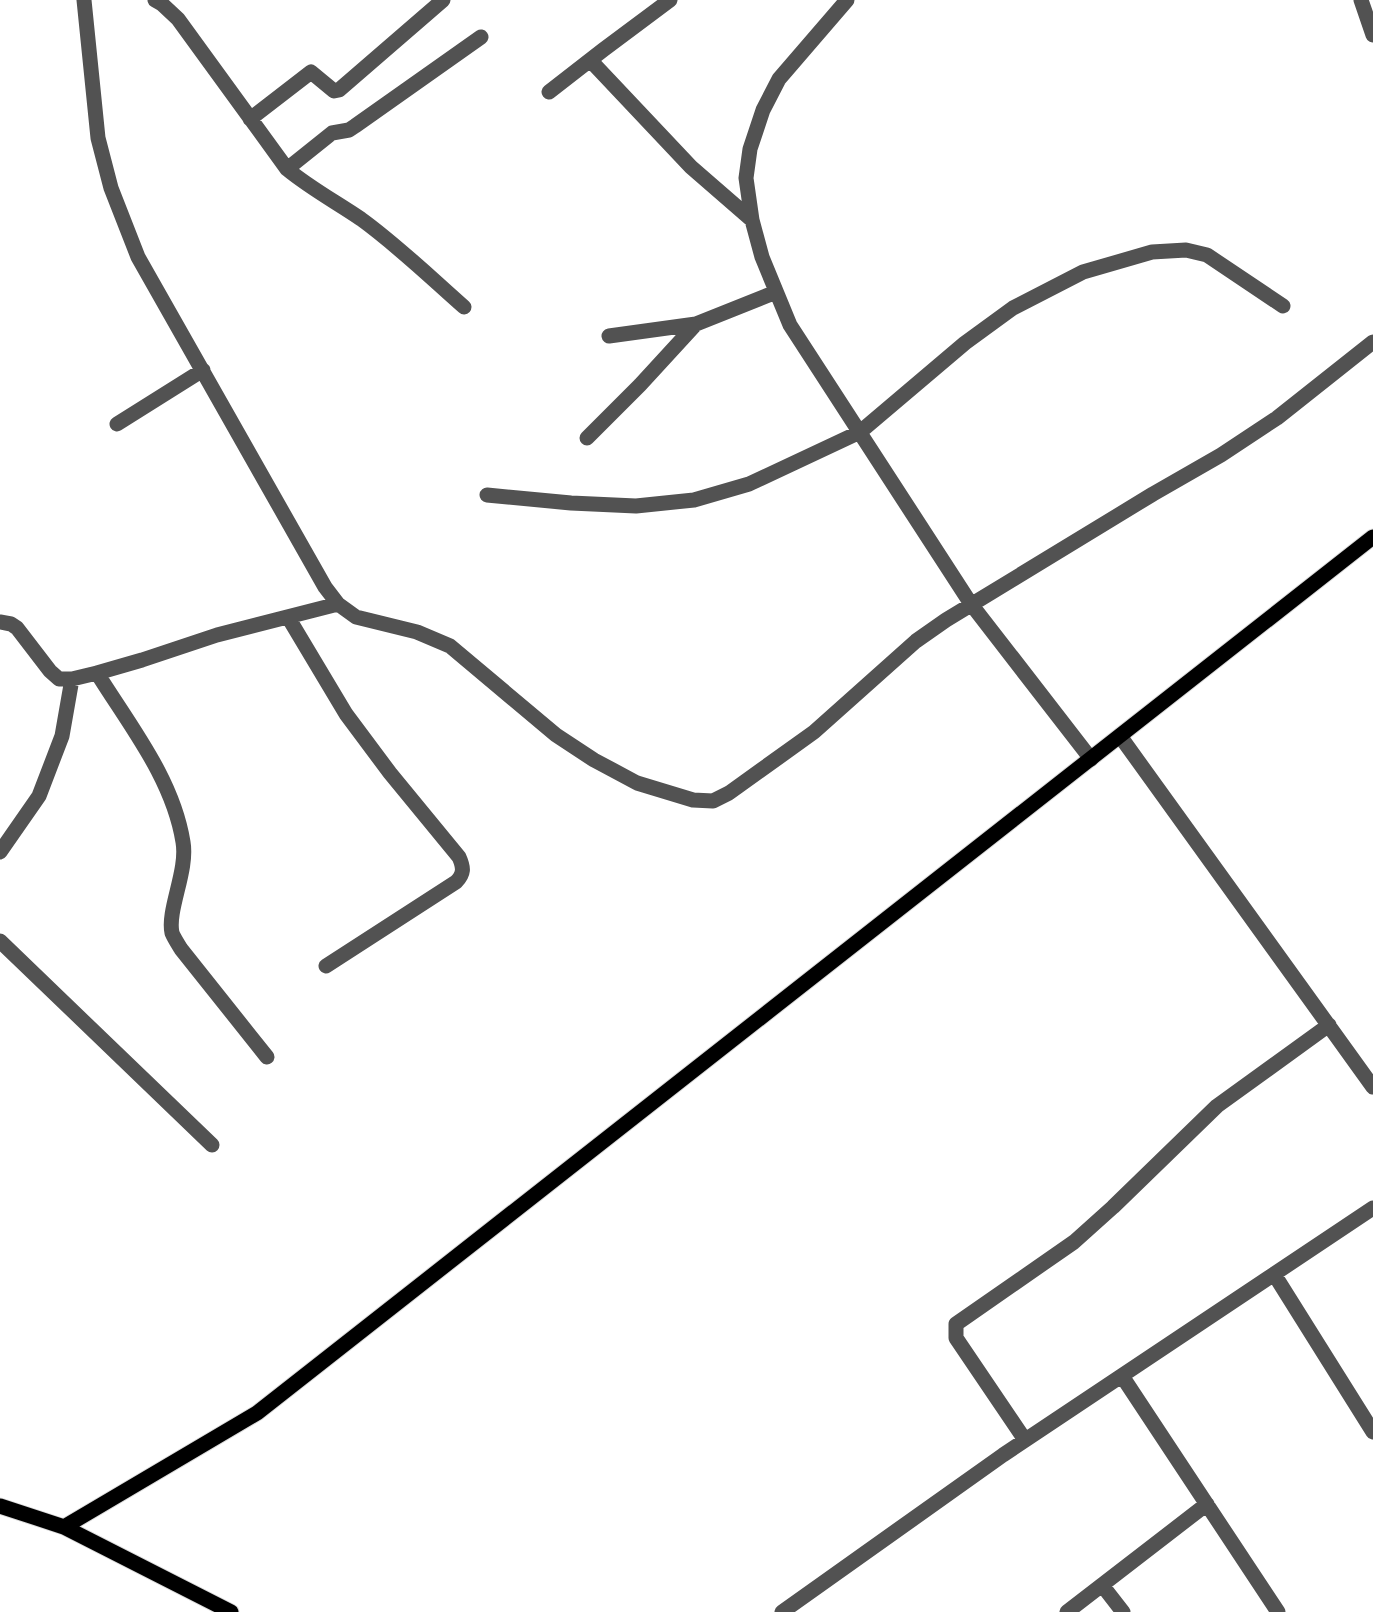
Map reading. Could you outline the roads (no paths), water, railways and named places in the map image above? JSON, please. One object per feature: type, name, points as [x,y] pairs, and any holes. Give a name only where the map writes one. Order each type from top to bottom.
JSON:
[{"type":"main road","points":[[63,1527],[258,1413],[1373,537]]},
{"type":"main road","points":[[0,1506],[63,1527],[231,1612]]},
{"type":"street","points":[[84,0],[98,138],[111,188],[138,257],[325,587],[338,604],[356,617],[417,632],[450,646],[556,735],[594,760],[637,783],[693,800],[713,801],[729,793],[814,732],[916,642],[972,604],[1221,455],[1277,418],[1373,342]]},
{"type":"street","points":[[155,0],[178,19],[287,169],[307,186],[360,218],[464,307]]},
{"type":"street","points":[[250,119],[311,72],[314,72],[334,91],[339,90],[443,0]]},
{"type":"street","points":[[549,92],[670,0]]},
{"type":"street","points":[[847,0],[779,80],[763,110],[750,149],[746,178],[752,220],[762,257],[790,325],[972,604],[1091,759]]},
{"type":"street","points":[[1361,0],[1373,35]]},
{"type":"street","points":[[287,169],[332,133],[349,130],[481,37]]},
{"type":"street","points":[[590,60],[691,167],[752,220]]},
{"type":"street","points":[[487,495],[636,506],[694,500],[749,484],[860,432],[965,343],[1013,308],[1083,272],[1142,254],[1186,250],[1208,255],[1283,306]]},
{"type":"street","points":[[609,336],[696,324],[776,292]]},
{"type":"street","points":[[587,438],[696,324]]},
{"type":"street","points":[[117,424],[203,370]]},
{"type":"street","points":[[1,621],[17,628],[50,671],[59,679],[72,679],[142,660],[217,635],[338,604]]},
{"type":"street","points":[[288,617],[346,714],[390,773],[459,857],[463,866],[462,875],[456,882],[326,966]]},
{"type":"street","points":[[97,673],[156,766],[175,804],[184,845],[182,876],[172,916],[172,933],[181,949],[267,1057]]},
{"type":"street","points":[[0,852],[39,796],[62,736],[72,679]]},
{"type":"street","points":[[1120,736],[1373,1087]]},
{"type":"street","points":[[0,941],[212,1145]]},
{"type":"street","points":[[1025,1440],[956,1338],[956,1324],[1074,1242],[1217,1106],[1329,1025]]},
{"type":"street","points":[[782,1612],[1025,1440],[1373,1208]]},
{"type":"street","points":[[1274,1274],[1373,1432]]},
{"type":"street","points":[[1122,1376],[1278,1612]]},
{"type":"street","points":[[1067,1612],[1207,1504]]},
{"type":"street","points":[[1102,1585],[1123,1612]]}]
